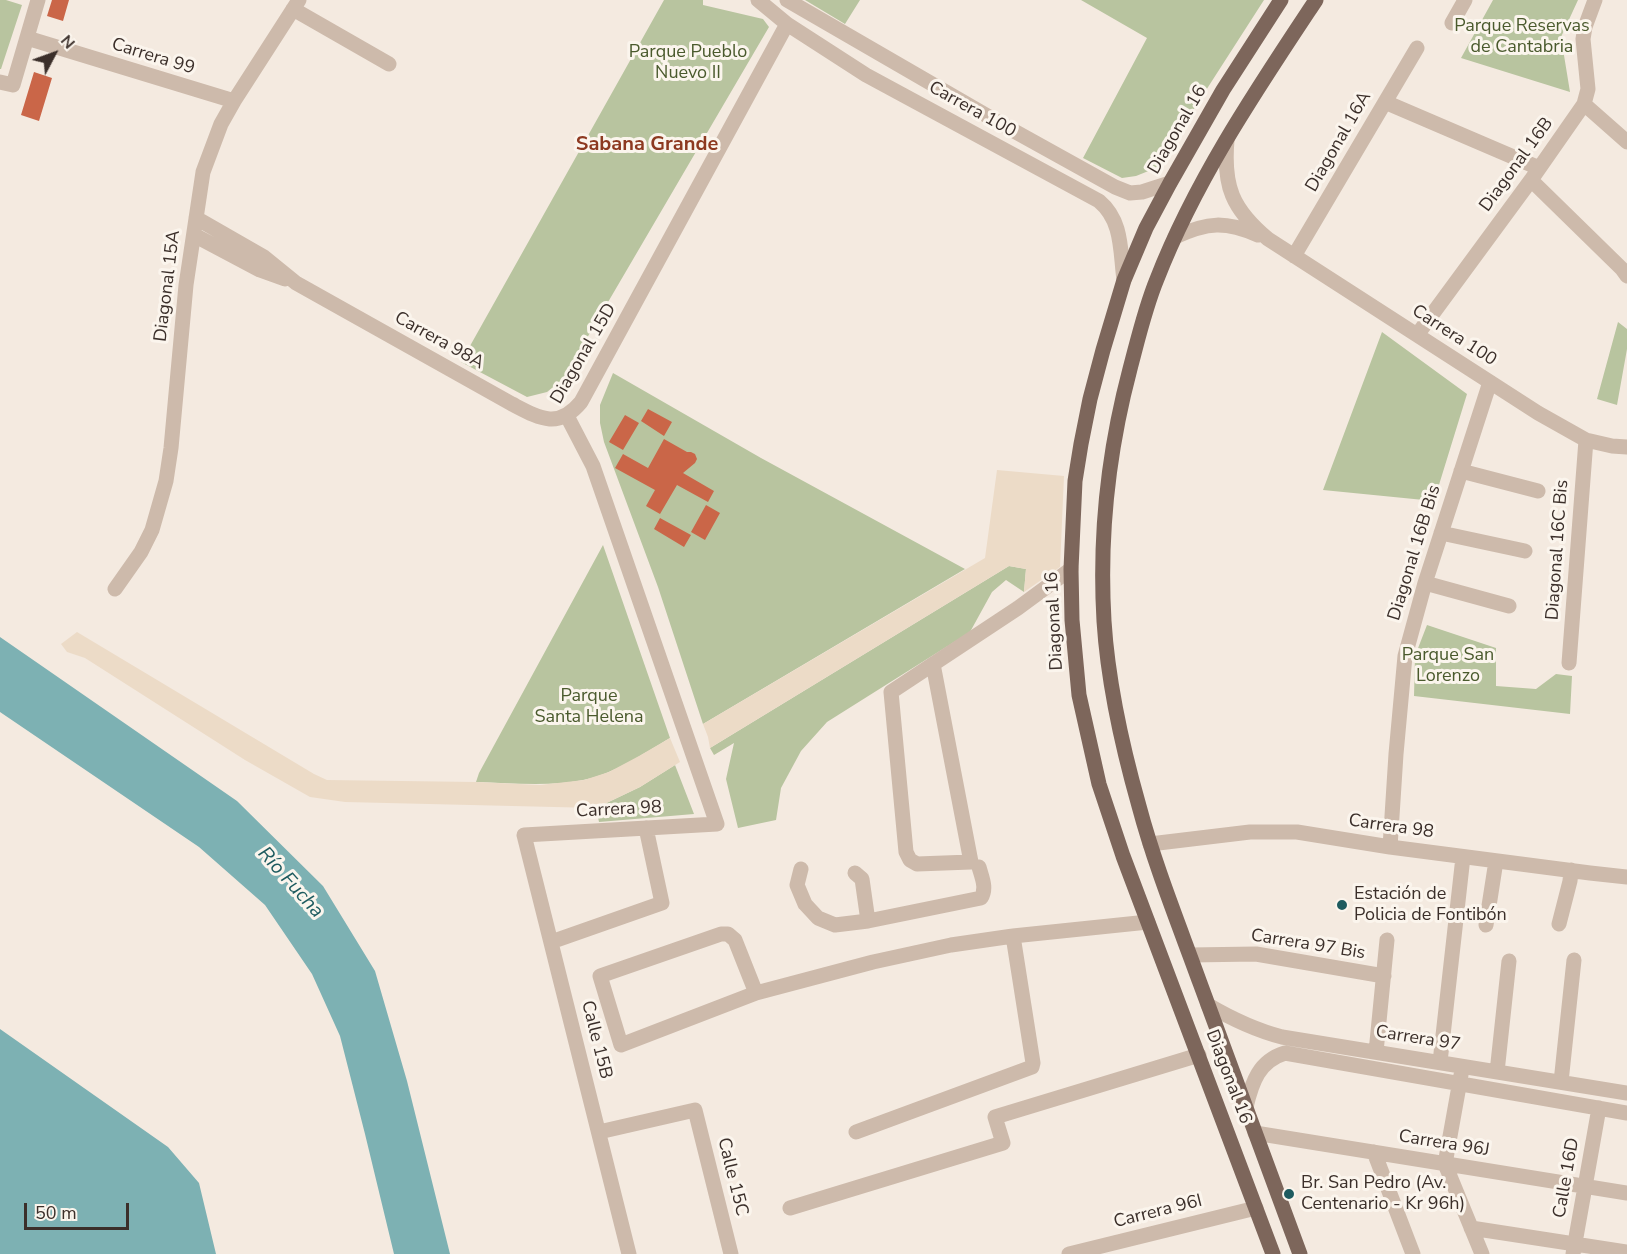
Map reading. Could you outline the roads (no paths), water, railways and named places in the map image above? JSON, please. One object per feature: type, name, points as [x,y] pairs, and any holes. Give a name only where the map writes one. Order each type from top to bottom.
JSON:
[{"type":"main road","name":"Diagonal 16","points":[[1273,1254],[1148,922],[1099,784],[1079,695],[1072,620],[1071,568],[1075,481],[1081,444],[1102,350],[1124,280],[1142,237],[1170,183],[1223,90],[1281,0]]},
{"type":"main road","name":"Diagonal 16","points":[[1300,1254],[1150,844],[1122,740],[1109,668],[1104,623],[1102,568],[1104,519],[1111,459],[1123,396],[1156,282],[1194,197],[1227,140],[1317,0]]},
{"type":"street","points":[[6,84],[27,38],[38,0]]},
{"type":"street","name":"Carrera 100","points":[[758,0],[787,24],[866,75],[1099,201],[1108,209],[1118,229],[1124,280]]},
{"type":"street","name":"Carrera 100","points":[[788,0],[1115,187],[1130,194],[1170,183]]},
{"type":"street","points":[[1452,22],[1465,0]]},
{"type":"street","name":"Diagonal 16B","points":[[1417,335],[1584,104],[1588,89],[1584,33],[1595,0]]},
{"type":"street","points":[[296,5],[389,64]]},
{"type":"street","name":"Diagonal 15A","points":[[115,589],[141,552],[152,530],[166,481],[186,285],[206,161],[221,124],[234,101],[296,5]]},
{"type":"street","name":"Diagonal 15D","points":[[717,824],[593,466],[567,416],[581,402],[787,24]]},
{"type":"street","name":"Carrera 99","points":[[27,38],[234,101]]},
{"type":"street","name":"Diagonal 16A","points":[[1294,256],[1417,48]]},
{"type":"street","points":[[1384,102],[1535,174],[1627,276]]},
{"type":"street","points":[[1584,104],[1627,142]]},
{"type":"street","points":[[986,140],[996,121]]},
{"type":"street","name":"Carrera 100","points":[[1227,140],[1225,163],[1234,200],[1244,216],[1268,238],[1538,413],[1586,440],[1627,447]]},
{"type":"street","name":"Carrera 98A","points":[[196,218],[264,257],[296,283]]},
{"type":"street","name":"Carrera 100","points":[[1175,237],[1194,228],[1226,225],[1242,228],[1268,238]]},
{"type":"street","name":"Carrera 98A","points":[[194,235],[260,270],[296,283],[526,412],[554,419],[567,416]]},
{"type":"street","name":"Diagonal 16B Bis","points":[[1390,847],[1405,656],[1425,583],[1490,382]]},
{"type":"street","name":"Diagonal 16C Bis","points":[[1569,663],[1586,440]]},
{"type":"street","points":[[1461,471],[1538,491]]},
{"type":"street","points":[[1441,533],[1525,551]]},
{"type":"street","points":[[933,664],[971,862],[917,864],[910,860],[906,852],[891,692],[933,664],[1018,608],[1071,568]]},
{"type":"street","points":[[1425,583],[1509,606]]},
{"type":"street","name":"Carrera 98","points":[[524,836],[717,824]]},
{"type":"street","points":[[551,942],[662,903],[646,828]]},
{"type":"street","name":"Carrera 98","points":[[1150,844],[1250,832],[1297,832],[1463,857],[1627,877]]},
{"type":"street","name":"Calle 15B","points":[[524,836],[629,1254]]},
{"type":"street","points":[[1440,1062],[1463,857]]},
{"type":"street","points":[[1486,925],[1496,861]]},
{"type":"street","points":[[801,869],[798,885],[805,904],[818,918],[835,925],[868,921],[981,898],[985,887],[979,867]]},
{"type":"street","points":[[1559,924],[1571,870]]},
{"type":"street","points":[[855,873],[862,879],[868,921]]},
{"type":"street","points":[[756,993],[735,940],[728,934],[721,934],[600,976],[621,1045],[756,993],[873,962],[951,945],[1148,922]]},
{"type":"street","points":[[856,1132],[1032,1067],[1013,936]]},
{"type":"street","points":[[1376,1052],[1387,940]]},
{"type":"street","name":"Carrera 97 Bis","points":[[1190,955],[1256,954],[1384,976]]},
{"type":"street","points":[[1561,1082],[1574,960]]},
{"type":"street","points":[[1497,1072],[1509,961]]},
{"type":"street","name":"Carrera 97","points":[[1208,1005],[1231,1018],[1266,1033],[1282,1037],[1561,1082],[1626,1087]]},
{"type":"street","name":"Carrera 97","points":[[1246,1107],[1255,1077],[1261,1068],[1270,1059],[1285,1053],[1627,1113]]},
{"type":"street","points":[[790,1208],[1003,1143],[995,1117],[1199,1055]]},
{"type":"street","points":[[1463,1066],[1445,1164],[1482,1254]]},
{"type":"street","name":"Calle 16D","points":[[1574,1249],[1599,1108]]},
{"type":"street","name":"Calle 15C","points":[[598,1132],[695,1110],[732,1254]]},
{"type":"street","name":"Carrera 96J","points":[[1255,1132],[1627,1193]]},
{"type":"street","points":[[1374,1152],[1413,1254]]},
{"type":"street","name":"Carrera 96I","points":[[1069,1254],[1256,1208]]},
{"type":"street","points":[[1471,1228],[1574,1249],[1627,1252]]},
{"type":"water","name":"Río Fucha","points":[[0,637],[237,801],[323,886],[375,971],[407,1081],[450,1254],[394,1254],[340,1036],[312,974],[265,905],[199,847],[0,712]]},
{"type":"water","points":[[0,1029],[168,1147],[199,1183],[216,1254],[0,1254]]},
{"type":"place","name":"Estación de Policia de Fontibón","points":[[1342,905]]},
{"type":"place","name":"Br. San Pedro (Av. Centenario - Kr 96h)","points":[[1289,1194]]},
{"type":"district","name":"Sabana Grande","points":[[647,145]]},
{"type":"park label","name":"Parque Reservas de Cantabria","points":[[1522,37]]},
{"type":"park label","name":"Parque Pueblo Nuevo II","points":[[688,63]]},
{"type":"park label","name":"Parque San Lorenzo","points":[[1448,666]]},
{"type":"park label","name":"Parque Santa Helena","points":[[589,707]]}]
